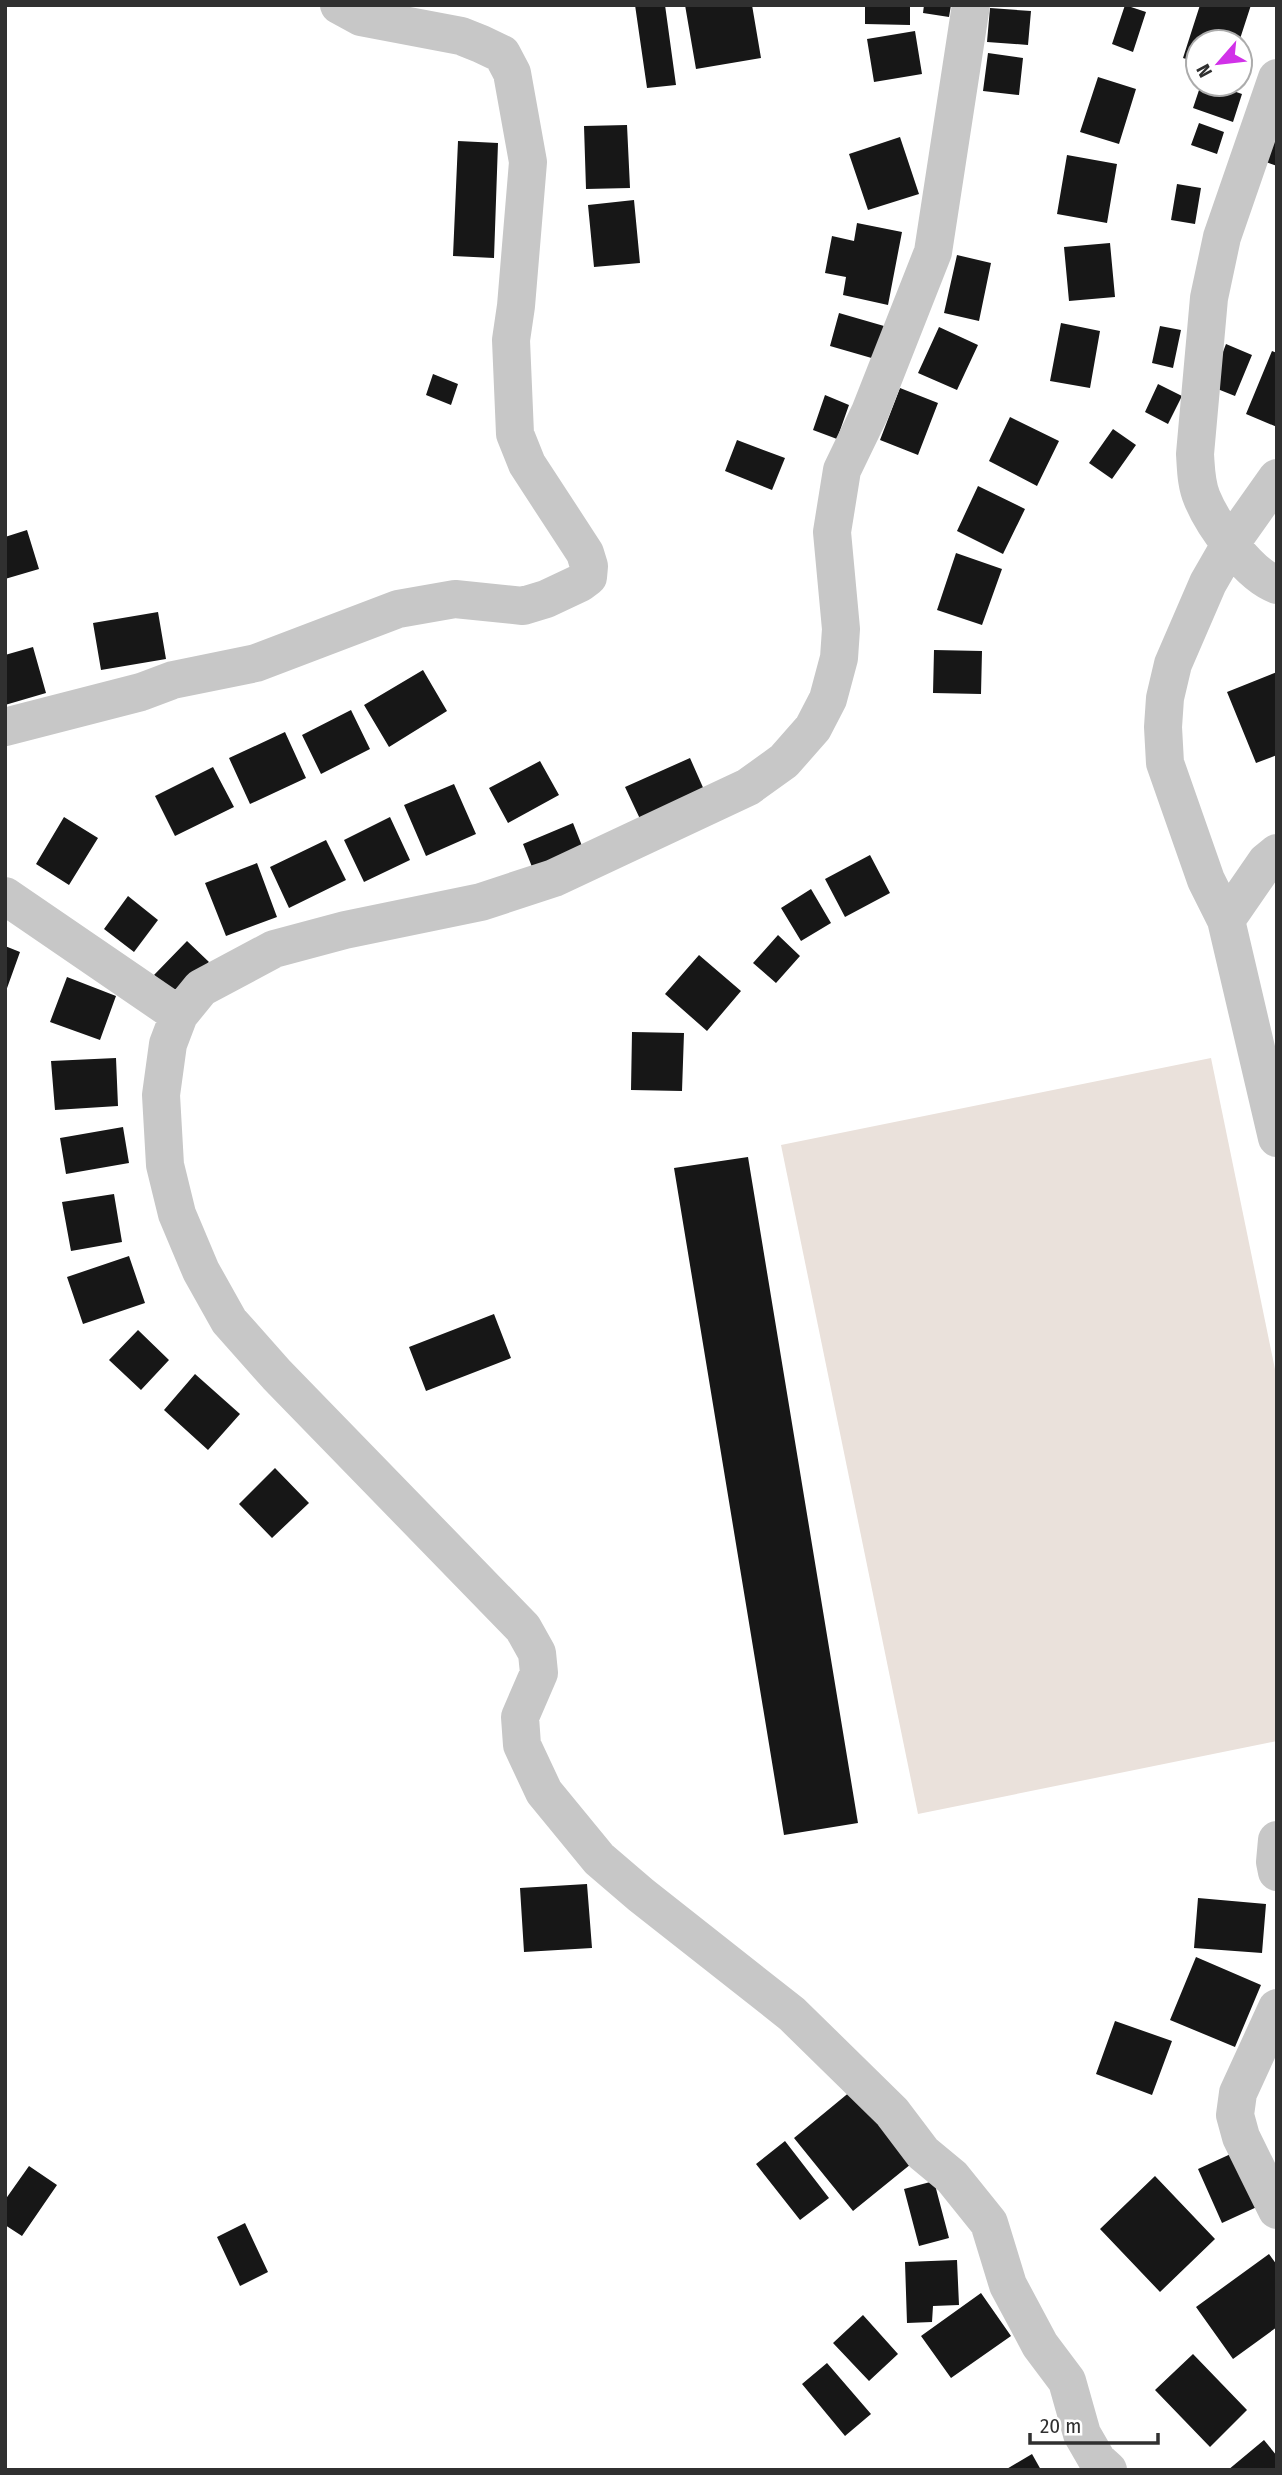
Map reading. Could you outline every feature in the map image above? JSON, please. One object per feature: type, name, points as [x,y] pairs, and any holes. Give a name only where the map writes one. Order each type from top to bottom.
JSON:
[{"type":"street","points":[[5,727],[141,692],[173,680],[256,663],[398,609],[455,599],[523,606],[546,599],[580,583],[588,576],[589,566],[585,553],[527,464],[515,434],[511,340],[528,162],[512,73],[502,54],[461,36],[361,17],[339,5]]},
{"type":"street","points":[[971,5],[933,253],[870,412],[842,470],[832,532],[841,629],[839,658],[828,699],[813,728],[784,761],[748,788],[554,878],[481,902],[345,930],[274,949],[201,988],[179,1015],[168,1044],[161,1096],[165,1165],[177,1214],[201,1271],[229,1321],[276,1375],[523,1628],[537,1653],[538,1673],[520,1717],[522,1745],[544,1792],[599,1859],[792,2014],[892,2112],[923,2153],[952,2177],[989,2223],[1008,2285],[1040,2345],[1067,2381],[1082,2434],[1097,2460],[1108,2470]]},
{"type":"street","points":[[1277,78],[1222,237],[1209,298],[1195,443],[1197,480],[1202,499],[1244,562],[1259,576],[1277,585]]},
{"type":"street","points":[[1277,478],[1231,543],[1209,583],[1173,664],[1165,698],[1163,727],[1166,763],[1206,880],[1226,920],[1277,1138]]},
{"type":"street","points":[[1226,920],[1266,862],[1277,853]]},
{"type":"street","points":[[5,896],[179,1015]]},
{"type":"street","points":[[1277,1840],[1277,1872]]},
{"type":"street","points":[[1277,2008],[1238,2093],[1236,2115],[1241,2137],[1277,2210]]},
{"type":"shaded area","points":[[1211,1058],[1277,1379],[1277,1741],[918,1814],[781,1145]]},
{"type":"building","points":[[635,5],[665,5],[676,85],[647,88]]},
{"type":"building","points":[[685,5],[752,5],[761,58],[696,69]]},
{"type":"building","points":[[865,5],[910,5],[910,25],[865,24]]},
{"type":"building","points":[[924,5],[951,5],[949,17],[923,13]]},
{"type":"building","points":[[1125,5],[1146,12],[1133,52],[1112,44]]},
{"type":"building","points":[[1200,5],[1251,5],[1244,28],[1193,28]]},
{"type":"building","points":[[990,8],[1031,11],[1028,45],[987,42]]},
{"type":"building","points":[[915,31],[922,74],[874,82],[867,39]]},
{"type":"building","points":[[988,53],[1023,58],[1019,95],[983,91]]},
{"type":"building","points":[[1098,77],[1136,89],[1119,144],[1080,132]]},
{"type":"building","points":[[1196,98],[1241,98],[1233,122],[1193,108]]},
{"type":"building","points":[[1199,123],[1224,132],[1217,154],[1191,145]]},
{"type":"building","points":[[627,125],[630,188],[586,189],[584,126]]},
{"type":"building","points":[[1277,131],[1277,166],[1266,162]]},
{"type":"building","points":[[900,137],[919,194],[868,210],[849,154]]},
{"type":"building","points":[[458,141],[498,143],[494,258],[453,256]]},
{"type":"building","points":[[1067,155],[1117,164],[1107,223],[1057,214]]},
{"type":"building","points":[[1177,184],[1201,188],[1195,224],[1171,220]]},
{"type":"building","points":[[634,200],[640,263],[594,267],[588,205]]},
{"type":"building","points":[[857,223],[902,232],[888,305],[843,295],[846,277],[825,273],[832,236],[854,241]]},
{"type":"building","points":[[1110,243],[1115,297],[1069,301],[1064,247]]},
{"type":"building","points":[[957,255],[991,263],[979,321],[944,313]]},
{"type":"building","points":[[839,313],[884,326],[875,359],[830,346]]},
{"type":"building","points":[[1061,323],[1100,331],[1090,388],[1050,381]]},
{"type":"building","points":[[1160,326],[1181,330],[1173,368],[1152,363]]},
{"type":"building","points":[[939,327],[978,345],[957,390],[918,373]]},
{"type":"building","points":[[1226,344],[1252,355],[1235,396],[1210,386]]},
{"type":"building","points":[[1272,351],[1277,353],[1277,427],[1246,414]]},
{"type":"building","points":[[433,374],[458,384],[451,405],[426,395]]},
{"type":"building","points":[[1158,384],[1182,396],[1168,424],[1145,412]]},
{"type":"building","points":[[900,388],[938,403],[918,455],[880,440]]},
{"type":"building","points":[[825,395],[849,405],[837,439],[813,430]]},
{"type":"building","points":[[1010,417],[1059,441],[1037,486],[989,461]]},
{"type":"building","points":[[1113,429],[1136,445],[1112,479],[1089,463]]},
{"type":"building","points":[[737,440],[785,458],[772,490],[725,471]]},
{"type":"building","points":[[978,486],[1025,509],[1003,554],[957,531]]},
{"type":"building","points":[[27,530],[39,569],[5,579],[5,537]]},
{"type":"building","points":[[956,553],[1002,569],[982,625],[937,610]]},
{"type":"building","points":[[158,612],[166,659],[101,670],[93,623]]},
{"type":"building","points":[[33,647],[46,693],[5,705],[5,655]]},
{"type":"building","points":[[934,650],[982,651],[981,694],[933,693]]},
{"type":"building","points":[[423,670],[447,711],[389,747],[364,705]]},
{"type":"building","points":[[1277,672],[1277,755],[1256,763],[1227,692]]},
{"type":"building","points":[[351,710],[370,749],[321,774],[302,735]]},
{"type":"building","points":[[285,732],[306,778],[250,804],[229,758]]},
{"type":"building","points":[[690,758],[705,792],[641,821],[625,787]]},
{"type":"building","points":[[540,761],[559,795],[508,823],[489,788]]},
{"type":"building","points":[[213,767],[234,807],[175,836],[155,796]]},
{"type":"building","points":[[454,784],[476,834],[426,856],[404,805]]},
{"type":"building","points":[[64,817],[98,838],[69,885],[36,864]]},
{"type":"building","points":[[390,817],[410,860],[364,882],[344,840]]},
{"type":"building","points":[[573,823],[584,851],[534,872],[523,844]]},
{"type":"building","points":[[326,840],[346,880],[289,908],[270,867]]},
{"type":"building","points":[[870,855],[890,893],[845,917],[825,879]]},
{"type":"building","points":[[257,863],[277,917],[226,936],[205,883]]},
{"type":"building","points":[[811,889],[831,923],[801,941],[781,908]]},
{"type":"building","points":[[128,896],[158,920],[134,952],[104,929]]},
{"type":"building","points":[[778,935],[800,956],[776,983],[753,963]]},
{"type":"building","points":[[187,941],[209,962],[176,996],[154,975]]},
{"type":"building","points":[[5,946],[20,952],[6,991],[5,991]]},
{"type":"building","points":[[699,955],[741,991],[707,1031],[665,994]]},
{"type":"building","points":[[67,977],[116,996],[100,1040],[50,1022]]},
{"type":"building","points":[[632,1032],[684,1033],[682,1091],[631,1090]]},
{"type":"building","points":[[116,1058],[118,1106],[55,1110],[51,1061]]},
{"type":"building","points":[[123,1127],[129,1163],[66,1174],[60,1138]]},
{"type":"building","points":[[748,1157],[858,1823],[784,1835],[674,1168]]},
{"type":"building","points":[[114,1194],[122,1242],[71,1251],[62,1202]]},
{"type":"building","points":[[129,1256],[145,1303],[83,1324],[67,1277]]},
{"type":"building","points":[[494,1314],[511,1358],[426,1391],[409,1347]]},
{"type":"building","points":[[138,1330],[169,1360],[141,1390],[109,1360]]},
{"type":"building","points":[[195,1374],[240,1414],[208,1450],[164,1410]]},
{"type":"building","points":[[275,1468],[309,1503],[272,1538],[239,1504]]},
{"type":"building","points":[[587,1884],[592,1948],[524,1952],[520,1888]]},
{"type":"building","points":[[1198,1898],[1266,1904],[1262,1953],[1194,1948]]},
{"type":"building","points":[[1196,1957],[1261,1985],[1235,2047],[1170,2020]]},
{"type":"building","points":[[1115,2021],[1172,2041],[1152,2095],[1096,2074]]},
{"type":"building","points":[[851,2091],[911,2164],[853,2211],[794,2138]]},
{"type":"building","points":[[785,2141],[829,2198],[800,2220],[756,2164]]},
{"type":"building","points":[[1235,2152],[1259,2206],[1222,2223],[1198,2169]]},
{"type":"building","points":[[29,2166],[57,2185],[22,2236],[5,2225],[5,2200]]},
{"type":"building","points":[[1155,2176],[1215,2239],[1160,2292],[1100,2229]]},
{"type":"building","points":[[934,2181],[949,2238],[919,2246],[904,2189]]},
{"type":"building","points":[[245,2223],[268,2272],[240,2286],[217,2237]]},
{"type":"building","points":[[1269,2254],[1277,2265],[1277,2327],[1233,2359],[1196,2307]]},
{"type":"building","points":[[957,2260],[959,2305],[933,2306],[932,2322],[907,2323],[905,2262]]},
{"type":"building","points":[[981,2293],[1011,2336],[951,2378],[921,2336]]},
{"type":"building","points":[[863,2315],[898,2354],[869,2381],[833,2343]]},
{"type":"building","points":[[1193,2354],[1247,2410],[1210,2447],[1155,2390]]},
{"type":"building","points":[[827,2363],[871,2414],[845,2436],[802,2384]]},
{"type":"building","points":[[1264,2440],[1277,2456],[1277,2470],[1228,2470]]},
{"type":"building","points":[[1032,2454],[1041,2470],[1005,2470]]}]
